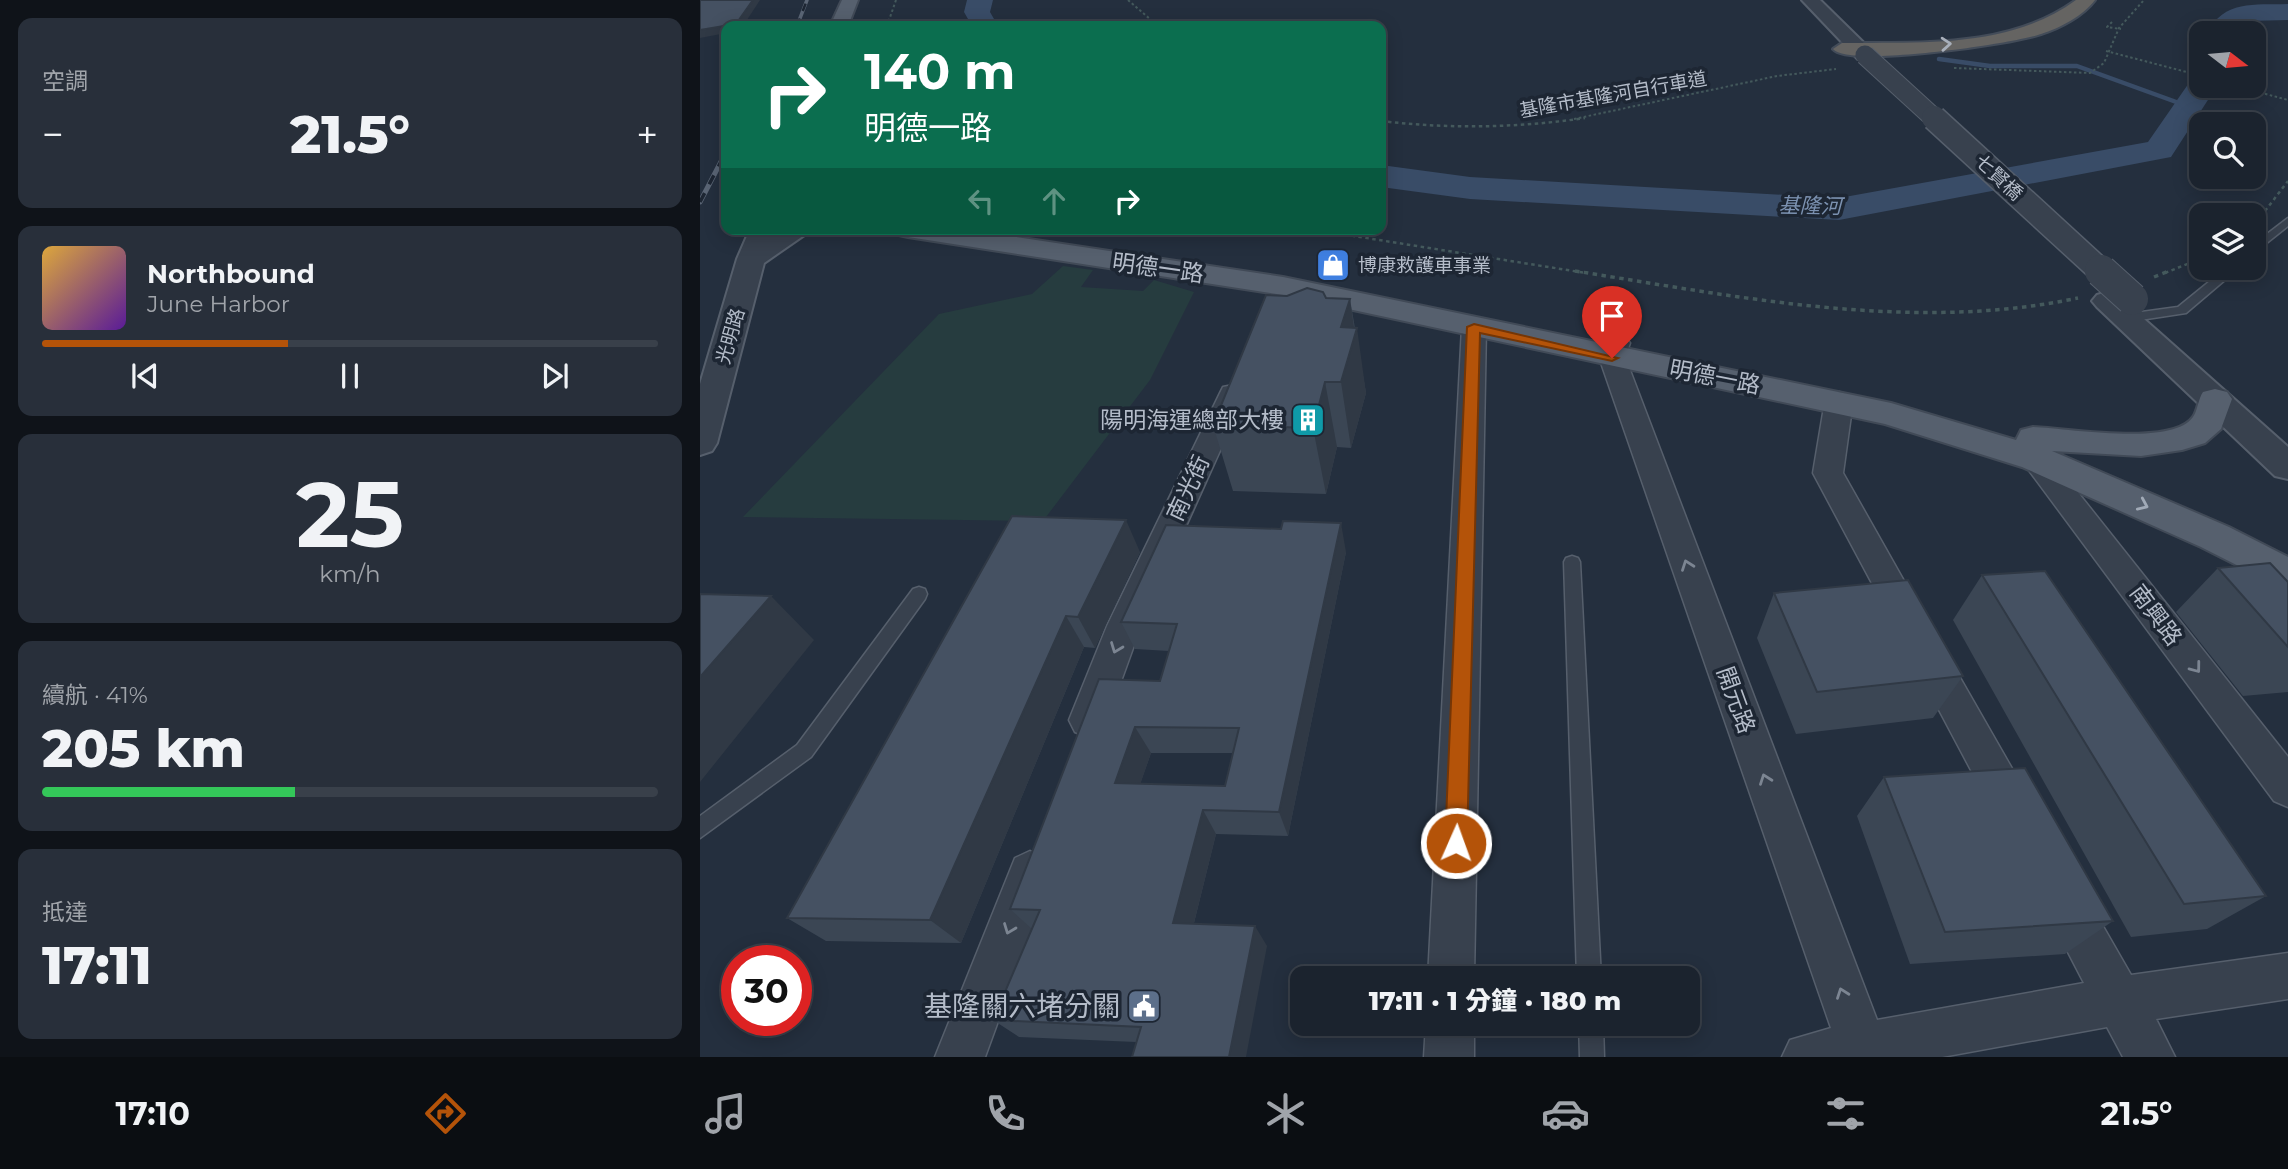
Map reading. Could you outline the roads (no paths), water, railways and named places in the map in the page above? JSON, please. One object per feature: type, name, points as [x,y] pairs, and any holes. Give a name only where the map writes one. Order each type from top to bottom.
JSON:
[{"type":"highway","points":[[1856,54],[1987,41],[2017,35],[2057,22],[2072,14],[2087,0]]},
{"type":"main road","points":[[841,21],[850,0]]},
{"type":"main road","name":"明德一路","points":[[944,235],[1615,350],[2034,448],[2288,575]]},
{"type":"main road","name":"明德一路","points":[[1013,235],[1281,291],[1474,327],[1850,387],[2163,489],[2288,550]]},
{"type":"main road","points":[[2034,448],[2071,438],[2122,445],[2173,442],[2210,424],[2216,413],[2215,399]]},
{"type":"street","points":[[1795,0],[1856,54]]},
{"type":"street","points":[[1810,0],[1856,54]]},
{"type":"street","name":"七賢橋","points":[[1856,54],[2125,302]]},
{"type":"street","name":"光明路","points":[[700,443],[760,235]]},
{"type":"street","points":[[751,259],[790,235]]},
{"type":"street","points":[[2125,302],[2215,399],[2288,467]]},
{"type":"street","points":[[2125,302],[2288,439]]},
{"type":"street","points":[[1451,966],[1474,327]]},
{"type":"street","name":"開元路","points":[[1615,350],[1864,1052]]},
{"type":"street","name":"南光街","points":[[1074,757],[1124,626],[1247,362]]},
{"type":"street","points":[[1839,401],[1828,472],[2026,833]]},
{"type":"street","name":"南興路","points":[[2034,448],[2288,788]]},
{"type":"street","points":[[960,1057],[1039,848]]},
{"type":"street","points":[[2046,869],[2150,1057]]},
{"type":"street","points":[[1807,1057],[1864,1052],[2118,1001],[2288,975]]},
{"type":"street","points":[[1449,1057],[1450,1036]]},
{"type":"lane","points":[[2266,240],[2288,221]]},
{"type":"lane","points":[[2125,302],[2182,310],[2219,280]]},
{"type":"lane","points":[[1572,562],[1589,966]]},
{"type":"lane","points":[[700,828],[804,751],[919,594]]},
{"type":"lane","points":[[1591,1036],[1592,1057]]},
{"type":"waterway","name":"基隆河","points":[[980,0],[977,12],[982,21]]},
{"type":"waterway","name":"基隆河","points":[[2227,21],[2244,13],[2288,12]]},
{"type":"waterway","points":[[1939,59],[1990,66],[2077,66],[2190,107]]},
{"type":"waterway","name":"基隆河","points":[[1386,177],[1470,188],[1839,209],[2159,150],[2194,98]]},
{"type":"railway","points":[[799,21],[807,0]]},
{"type":"railway","points":[[700,202],[721,162]]},
{"type":"place","name":"博康救護車事業","points":[[1333,265]]},
{"type":"place","name":"陽明海運總部大樓","points":[[1308,420]]},
{"type":"place","name":"基隆關六堵分關","points":[[1144,1006]]}]
